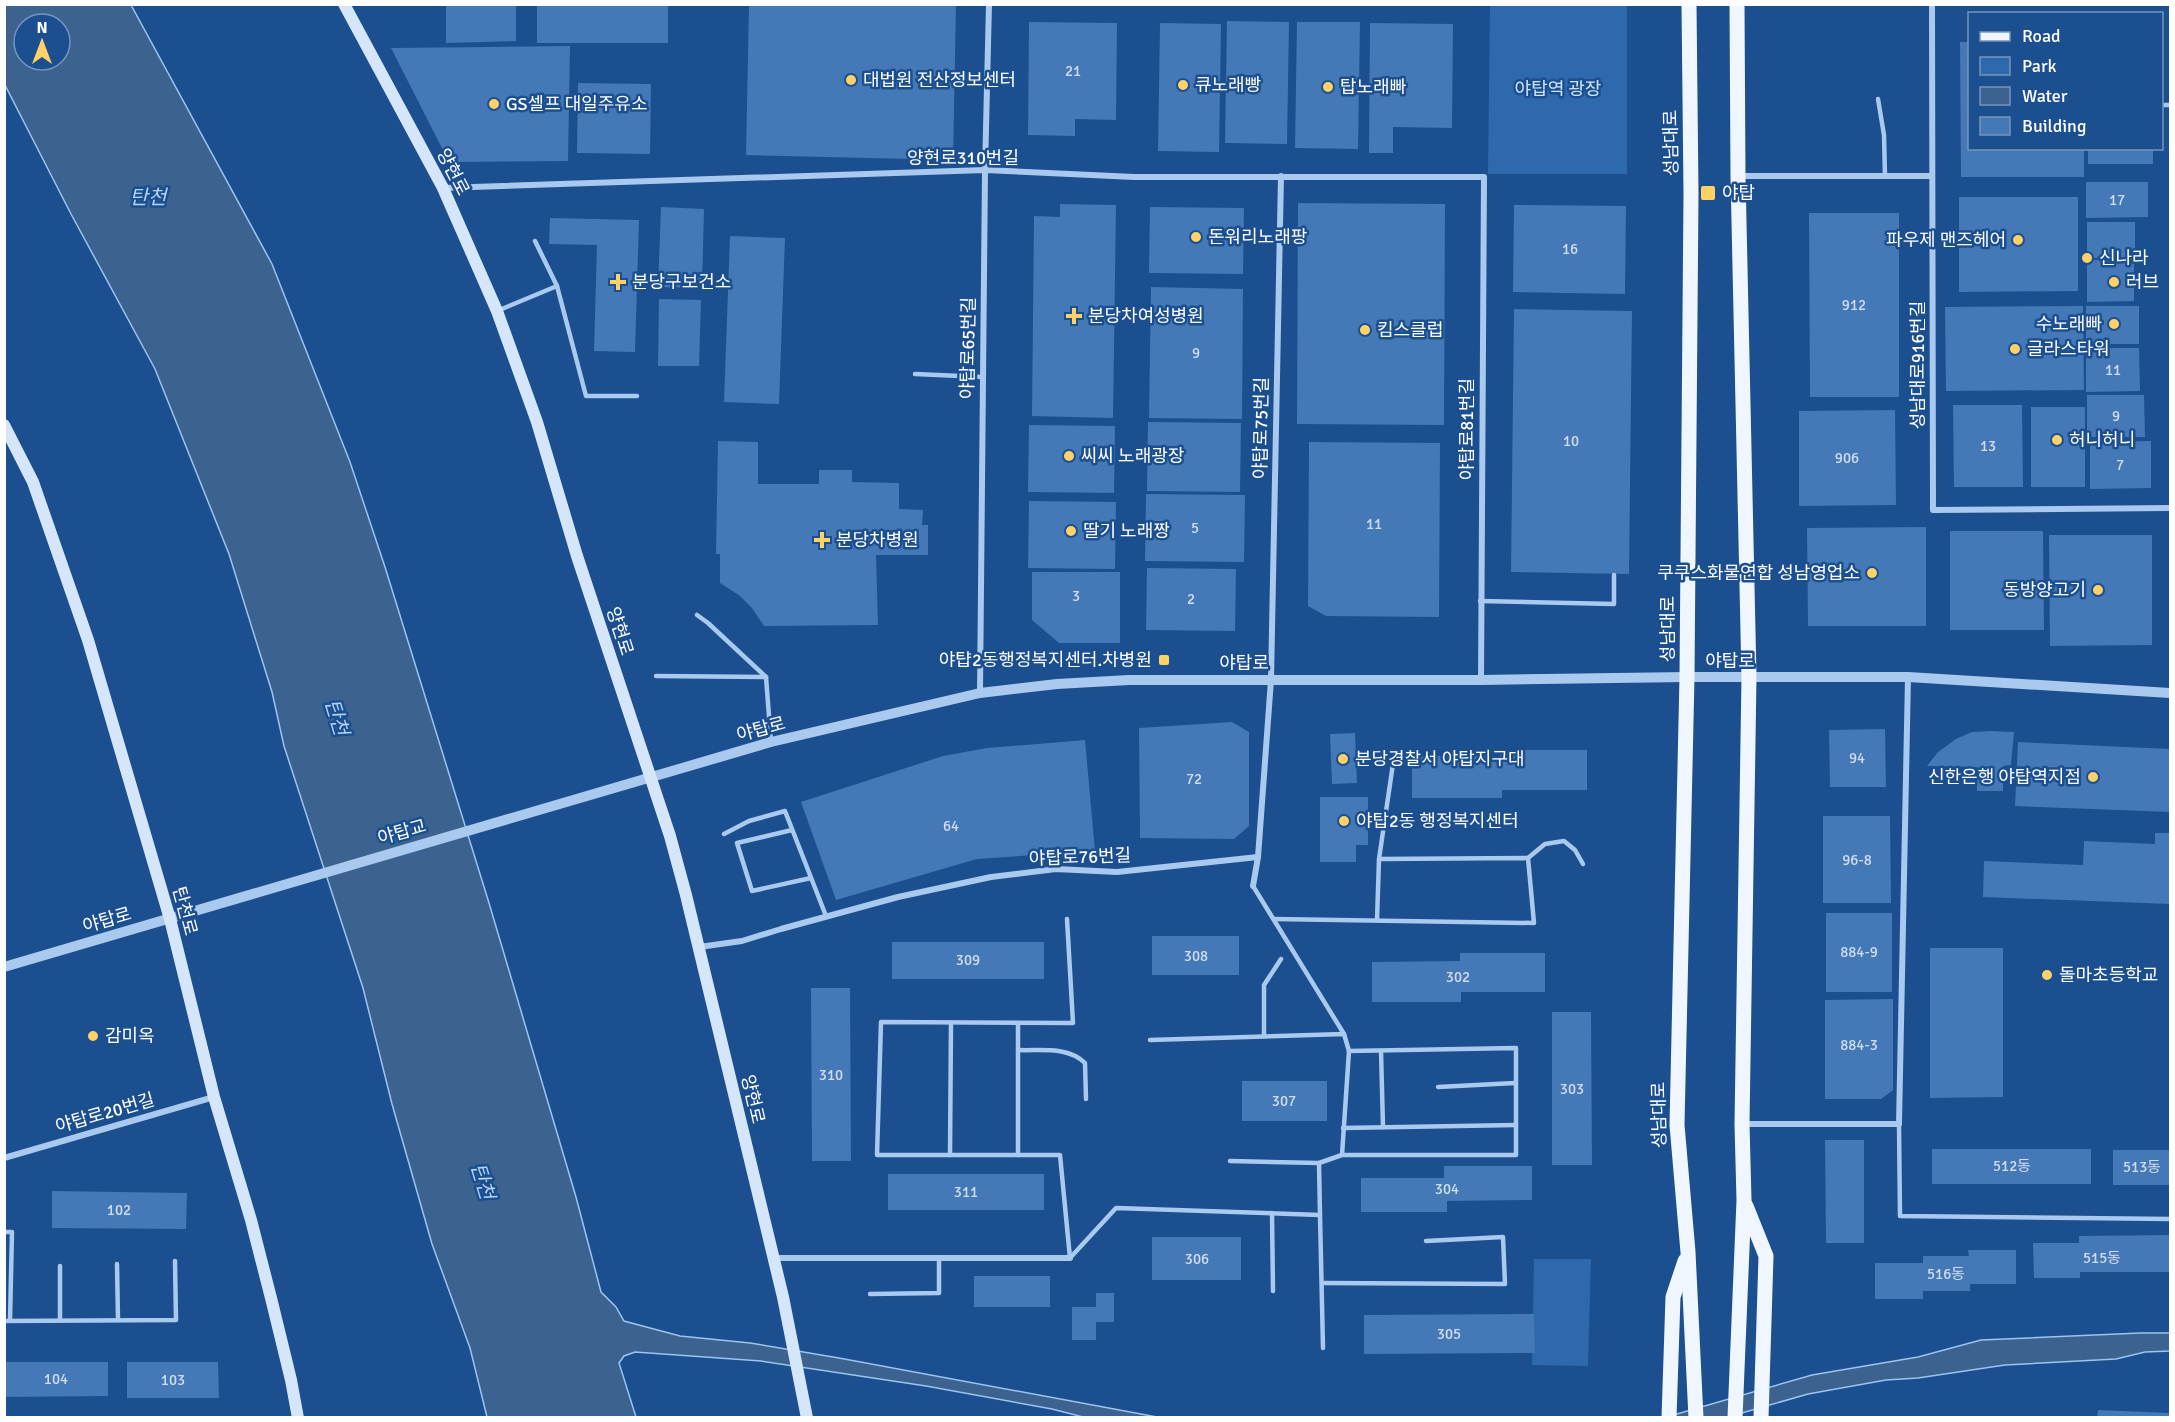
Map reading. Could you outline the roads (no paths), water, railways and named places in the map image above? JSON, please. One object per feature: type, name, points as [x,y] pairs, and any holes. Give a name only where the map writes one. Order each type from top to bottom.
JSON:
[{"type":"main road","name":"양현로","points":[[344,4],[443,188],[497,311],[537,422],[577,556],[670,836],[783,1297],[807,1418]]},
{"type":"main road","name":"성남대로","points":[[1689,4],[1691,194],[1687,677],[1677,1125],[1688,1252],[1696,1418]]},
{"type":"main road","points":[[1735,1418],[1744,1200],[1742,1124],[1749,677],[1738,176],[1737,4]]},
{"type":"main road","name":"탄천로","points":[[4,425],[33,482],[88,640],[170,919],[214,1097],[253,1230],[291,1380],[298,1418]]},
{"type":"main road","points":[[1744,1200],[1766,1256],[1761,1418]]},
{"type":"main road","points":[[1669,1418],[1673,1297],[1688,1252]]},
{"type":"street","name":"야탑로65번길","points":[[980,693],[985,170],[989,4]]},
{"type":"street","points":[[1738,176],[1932,176],[1932,4]]},
{"type":"street","name":"양현로310번길","points":[[443,188],[985,170],[1134,177],[1484,177]]},
{"type":"street","name":"야탑로75번길","points":[[1271,680],[1281,176]]},
{"type":"street","name":"성남대로916번길","points":[[1932,176],[1933,510],[2170,508]]},
{"type":"street","name":"야탑로81번길","points":[[1481,680],[1484,177]]},
{"type":"street","name":"야탑로","points":[[594,793],[771,742],[980,693],[1057,684],[1129,680],[1908,677],[2170,693]]},
{"type":"street","points":[[1742,1124],[1899,1124],[1908,677]]},
{"type":"street","points":[[1253,886],[1258,857],[1271,680]]},
{"type":"street","name":"야탑교","points":[[219,903],[594,793]]},
{"type":"street","name":"야탑로76번길","points":[[698,948],[742,941],[898,897],[991,877],[1056,869],[1117,873],[1258,857]]},
{"type":"street","name":"야탑로","points":[[4,967],[219,903]]},
{"type":"street","name":"야탑로20번길","points":[[4,1158],[214,1097]]},
{"type":"street","points":[[772,1258],[1070,1258]]},
{"type":"lane","points":[[1878,99],[1884,135],[1885,176]]},
{"type":"lane","points":[[536,241],[557,286],[586,396],[637,396]]},
{"type":"lane","points":[[497,311],[557,286]]},
{"type":"lane","points":[[915,374],[983,377]]},
{"type":"lane","points":[[1480,601],[1614,604],[1614,575]]},
{"type":"lane","points":[[697,615],[766,677],[771,742]]},
{"type":"lane","points":[[656,676],[766,677]]},
{"type":"lane","points":[[1377,920],[1379,859],[1394,757]]},
{"type":"lane","points":[[724,834],[749,820],[785,811],[826,916]]},
{"type":"lane","points":[[792,830],[737,843],[752,891],[811,878]]},
{"type":"lane","points":[[1379,859],[1528,858],[1545,844],[1564,841],[1575,850],[1583,864]]},
{"type":"lane","points":[[1274,919],[1533,923],[1528,858]]},
{"type":"lane","points":[[1253,886],[1344,1034],[1349,1051],[1342,1155]]},
{"type":"lane","points":[[1066,919],[1073,1023],[881,1022],[877,1155],[1060,1155],[1070,1258]]},
{"type":"lane","points":[[1264,1036],[1264,985],[1281,959]]},
{"type":"lane","points":[[950,1155],[951,1023]]},
{"type":"lane","points":[[1018,1023],[1018,1155]]},
{"type":"lane","points":[[1150,1040],[1344,1034]]},
{"type":"lane","points":[[1230,1161],[1319,1164],[1342,1155],[1516,1155],[1516,1048],[1349,1051]]},
{"type":"lane","points":[[1018,1050],[1066,1051],[1078,1056],[1085,1063],[1086,1099]]},
{"type":"lane","points":[[1381,1051],[1383,1128]]},
{"type":"lane","points":[[1438,1087],[1515,1083]]},
{"type":"lane","points":[[1899,1124],[1900,1216],[2170,1219]]},
{"type":"lane","points":[[1343,1128],[1516,1125]]},
{"type":"lane","points":[[1319,1164],[1323,1347]]},
{"type":"lane","points":[[1070,1258],[1116,1208],[1320,1215]]},
{"type":"lane","points":[[1272,1213],[1273,1291]]},
{"type":"lane","points":[[4,1232],[12,1232],[7,1321],[176,1320],[175,1261]]},
{"type":"lane","points":[[1322,1283],[1505,1284],[1503,1237],[1426,1241]]},
{"type":"lane","points":[[870,1294],[939,1293],[939,1258]]},
{"type":"lane","points":[[117,1264],[118,1320]]},
{"type":"lane","points":[[60,1266],[60,1320]]},
{"type":"water","name":"탄천","points":[[5,5],[131,5],[272,264],[350,462],[385,567],[489,903],[576,1197],[601,1292],[616,1307],[624,1321],[680,1336],[750,1343],[839,1358],[1157,1417],[1083,1417],[1052,1409],[926,1386],[761,1361],[635,1352],[624,1356],[619,1363],[636,1417],[487,1417],[470,1348],[432,1244],[392,1104],[363,988],[284,746],[272,692],[229,554],[155,369],[71,214],[5,85]]},
{"type":"water","points":[[2170,1333],[2170,1351],[2145,1352],[2116,1359],[2005,1365],[1918,1378],[1886,1380],[1808,1394],[1728,1417],[1663,1418],[1812,1375],[1918,1357],[1981,1340]]},
{"type":"place","name":"대법원 전산정보센터","points":[[851,80]]},
{"type":"place","name":"큐노래빵","points":[[1183,85]]},
{"type":"place","name":"탑노래빠","points":[[1328,87]]},
{"type":"place","name":"GS셀프 대일주유소","points":[[494,104]]},
{"type":"place","name":"야탑","points":[[1708,193]]},
{"type":"place","name":"돈워리노래팡","points":[[1196,237]]},
{"type":"place","name":"파우제 맨즈헤어","points":[[2018,240]]},
{"type":"place","name":"신나라","points":[[2087,258]]},
{"type":"place","name":"분당구보건소","points":[[618,282]]},
{"type":"place","name":"러브","points":[[2114,282]]},
{"type":"place","name":"분당차여성병원","points":[[1074,316]]},
{"type":"place","name":"수노래빠","points":[[2114,324]]},
{"type":"place","name":"킴스클럽","points":[[1365,330]]},
{"type":"place","name":"글라스타워","points":[[2015,349]]},
{"type":"place","name":"허니허니","points":[[2057,440]]},
{"type":"place","name":"씨씨 노래광장","points":[[1069,456]]},
{"type":"place","name":"딸기 노래짱","points":[[1071,531]]},
{"type":"place","name":"분당차병원","points":[[822,540]]},
{"type":"place","name":"쿠쿠스화물연합 성남영업소","points":[[1872,573]]},
{"type":"place","name":"동방양고기","points":[[2098,590]]},
{"type":"place","name":"야턉2동행정복지센터.차병원","points":[[1164,660]]},
{"type":"place","name":"분당경찰서 야탑지구대","points":[[1343,759]]},
{"type":"place","name":"신한은행 야탑역지점","points":[[2093,777]]},
{"type":"place","name":"야탑2동 행정복지센터","points":[[1344,821]]},
{"type":"place","name":"돌마초등학교","points":[[2047,975]]},
{"type":"place","name":"감미옥","points":[[93,1036]]},
{"type":"park label","name":"야탑역 광장","points":[[1558,89]]}]
